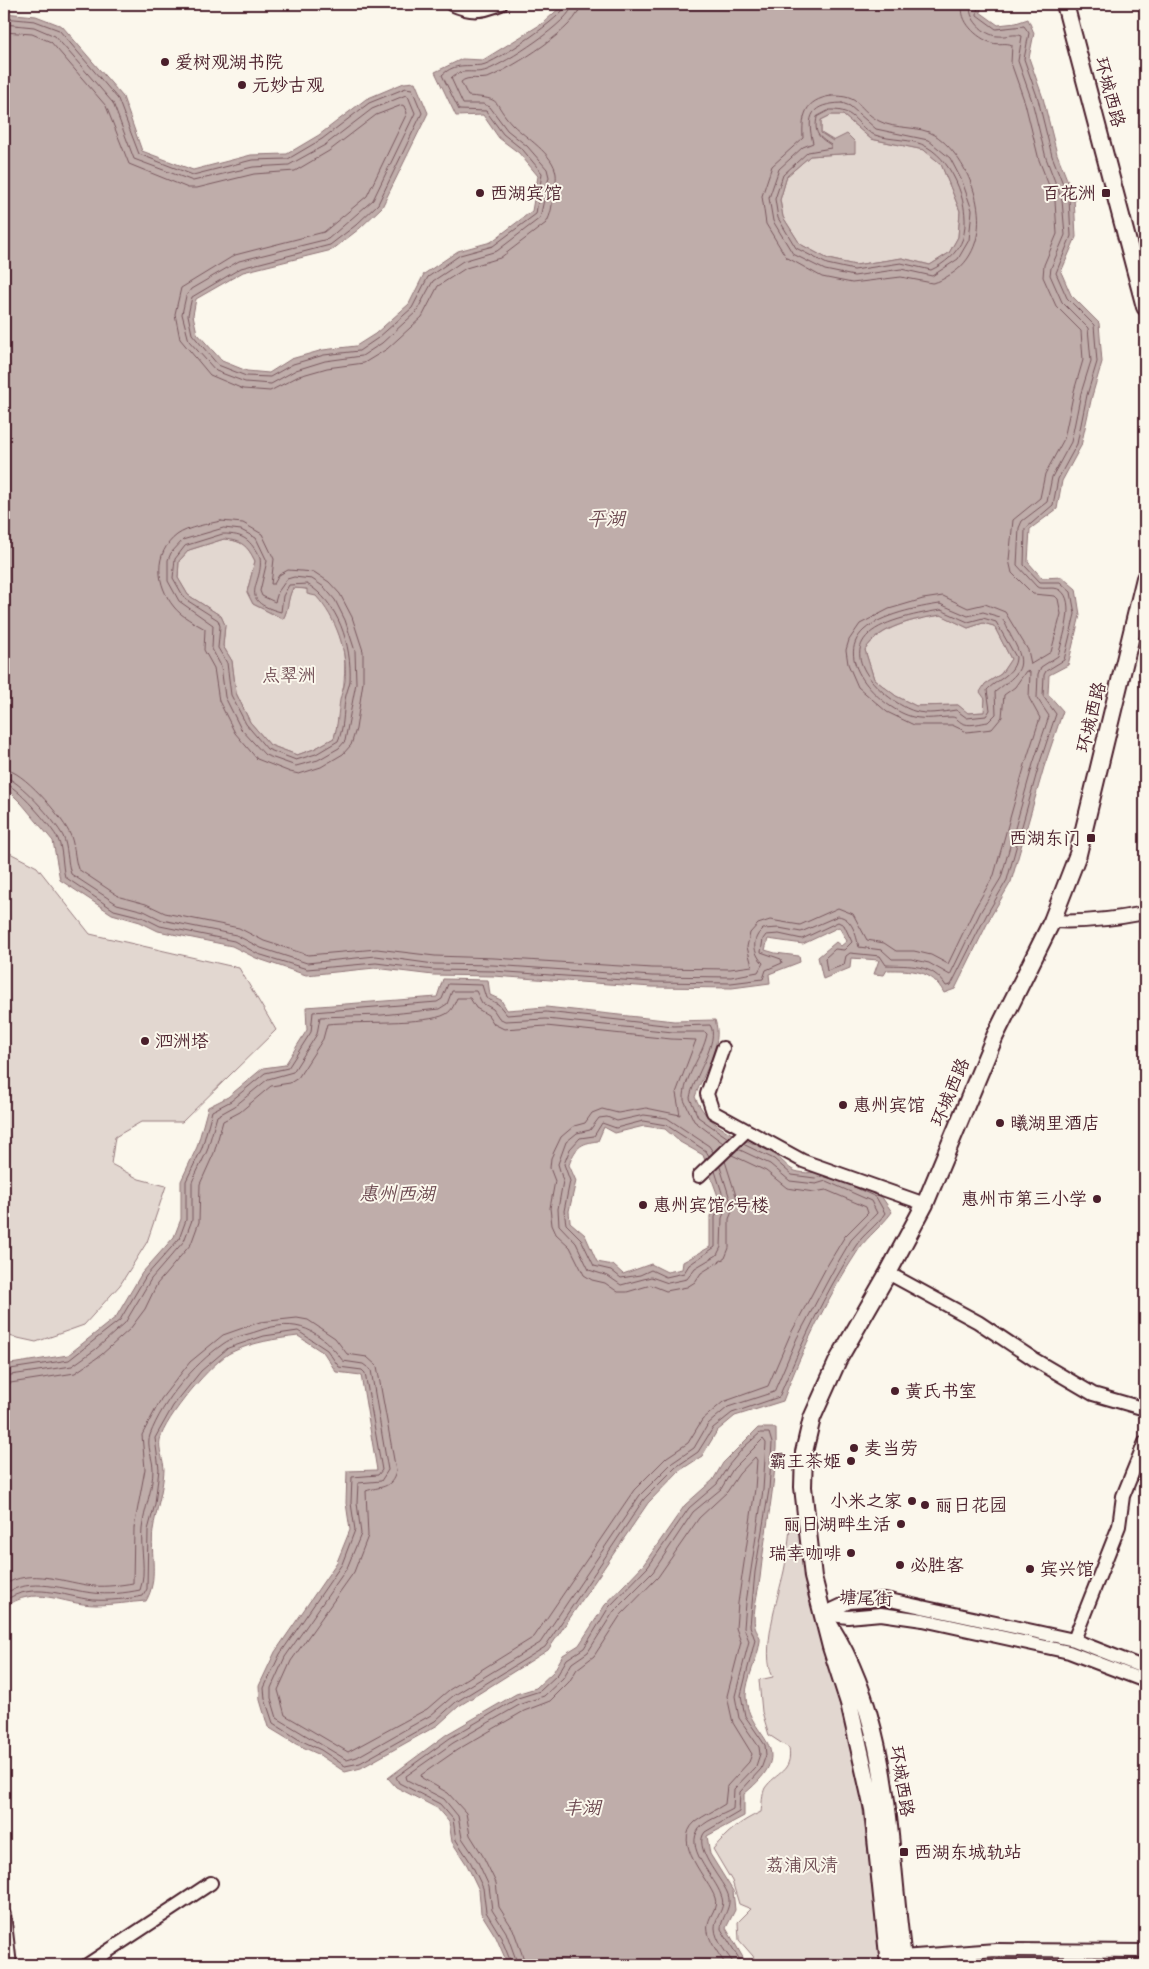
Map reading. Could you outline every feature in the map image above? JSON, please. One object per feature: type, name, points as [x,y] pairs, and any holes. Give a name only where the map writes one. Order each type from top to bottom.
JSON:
[{"type":"main road","name":"环城西路","points":[[1065,4],[1140,263],[1145,307]]},
{"type":"main road","name":"环城西路","points":[[899,1963],[873,1808],[849,1703],[822,1614],[813,1577],[803,1487],[804,1452],[812,1418],[838,1360],[925,1204],[995,1036],[1052,922],[1078,854],[1139,629],[1144,588]]},
{"type":"street","points":[[451,4],[461,9],[481,12],[501,4]]},
{"type":"street","points":[[1052,922],[1110,919],[1145,912]]},
{"type":"street","points":[[723,1048],[707,1094],[713,1112],[803,1161],[925,1204]]},
{"type":"street","points":[[699,1176],[746,1131]]},
{"type":"street","points":[[888,1273],[978,1322],[1035,1360],[1093,1394],[1145,1409]]},
{"type":"street","points":[[1074,1640],[1119,1526],[1123,1496],[1145,1442]]},
{"type":"street","name":"塘尾街","points":[[822,1614],[849,1602],[885,1599],[1074,1640],[1145,1668]]},
{"type":"street","name":"塘尾街","points":[[822,1614],[848,1617],[881,1614],[923,1620],[1069,1652],[1145,1681]]},
{"type":"street","points":[[87,1965],[211,1883]]},
{"type":"street","points":[[4,1915],[10,1965]]},
{"type":"street","points":[[899,1963],[996,1950],[1145,1951]]},
{"type":"green space","points":[[831,115],[843,115],[871,139],[924,150],[941,164],[960,211],[958,237],[949,253],[930,265],[902,258],[855,265],[828,259],[800,244],[783,217],[780,200],[787,176],[810,156],[855,153],[821,133],[821,120]]},
{"type":"green space","name":"点翠洲","points":[[224,539],[243,545],[255,561],[247,592],[253,604],[283,619],[293,588],[306,589],[321,601],[337,628],[343,647],[345,664],[339,719],[334,738],[314,749],[297,755],[270,745],[250,722],[236,693],[232,661],[223,646],[225,625],[221,616],[188,595],[178,578],[179,561],[189,550]]},
{"type":"green space","points":[[942,615],[968,628],[983,623],[994,626],[1011,659],[1001,674],[985,684],[985,712],[967,713],[958,705],[916,706],[896,696],[874,679],[865,650],[872,642],[889,629],[899,625]]},
{"type":"green space","points":[[4,850],[37,867],[90,934],[239,968],[276,1030],[182,1122],[141,1122],[115,1137],[111,1164],[139,1179],[166,1186],[147,1242],[120,1285],[84,1325],[36,1342],[4,1335]]},
{"type":"green space","name":"荔浦风清","points":[[791,1518],[802,1526],[820,1629],[859,1779],[882,1965],[757,1965],[753,1956],[739,1940],[738,1922],[751,1909],[739,1904],[732,1881],[713,1849],[735,1827],[761,1812],[765,1788],[783,1771],[790,1756],[789,1748],[769,1735],[762,1712],[759,1680],[773,1677],[769,1666],[769,1640],[785,1565]]},
{"type":"water","name":"平湖","points":[[564,4],[983,4],[980,12],[998,25],[1016,23],[1028,19],[1034,33],[1029,58],[1043,98],[1057,154],[1074,197],[1076,237],[1061,272],[1071,295],[1099,323],[1102,362],[1081,446],[1062,481],[1057,509],[1030,529],[1028,562],[1042,578],[1062,577],[1076,589],[1080,615],[1068,665],[1049,675],[1048,694],[1063,711],[1044,767],[1011,882],[991,916],[955,989],[944,993],[933,979],[920,972],[887,970],[884,975],[874,974],[879,960],[851,958],[850,968],[823,979],[818,957],[836,942],[841,946],[847,941],[839,927],[803,944],[768,939],[765,950],[799,956],[800,962],[769,974],[770,983],[732,988],[652,987],[493,976],[433,975],[375,968],[306,975],[256,958],[232,946],[158,931],[140,922],[112,914],[60,880],[53,841],[4,786],[4,13],[36,16],[62,26],[123,97],[142,151],[193,170],[251,155],[287,154],[319,135],[366,99],[404,83],[415,82],[428,113],[382,207],[359,229],[332,250],[243,272],[196,299],[193,315],[197,333],[222,361],[247,371],[269,373],[291,359],[323,350],[356,346],[375,334],[409,304],[424,274],[458,251],[491,242],[532,211],[538,176],[519,153],[499,138],[483,115],[456,116],[435,72],[462,59],[483,60],[543,23]],"holes":[[[831,115],[843,115],[871,139],[924,150],[941,164],[960,211],[958,237],[949,253],[930,265],[902,258],[855,265],[828,259],[800,244],[783,217],[780,200],[787,176],[810,156],[855,153],[855,142],[847,134],[833,141],[821,133],[821,120]],[[224,539],[243,545],[255,561],[247,592],[253,604],[283,619],[293,588],[307,589],[307,594],[316,596],[323,605],[335,625],[345,658],[345,681],[334,738],[314,749],[297,755],[270,745],[250,722],[236,693],[232,661],[223,646],[225,625],[221,616],[188,595],[178,578],[179,561],[189,550]],[[941,615],[968,628],[983,623],[994,626],[1011,659],[1001,674],[985,684],[980,692],[985,699],[984,712],[968,713],[958,705],[916,706],[896,696],[874,679],[865,650],[871,642],[888,629]]]},
{"type":"water","name":"惠州西湖","points":[[443,979],[488,980],[490,995],[501,1000],[507,1010],[546,1007],[674,1021],[715,1020],[717,1039],[715,1049],[695,1097],[710,1119],[729,1132],[774,1154],[795,1171],[810,1173],[825,1169],[879,1193],[892,1212],[859,1249],[826,1304],[807,1342],[783,1401],[735,1416],[717,1431],[702,1456],[679,1471],[648,1503],[548,1650],[459,1706],[438,1725],[361,1768],[345,1772],[318,1754],[296,1744],[268,1727],[260,1700],[259,1686],[275,1652],[337,1562],[350,1530],[346,1503],[347,1471],[377,1470],[361,1375],[336,1372],[324,1353],[298,1336],[256,1343],[224,1357],[190,1391],[170,1419],[160,1440],[164,1470],[152,1539],[152,1584],[146,1601],[96,1605],[38,1596],[27,1597],[4,1608],[4,1365],[68,1355],[116,1317],[142,1273],[174,1237],[181,1219],[181,1181],[197,1147],[208,1107],[228,1097],[263,1068],[285,1065],[307,1030],[306,1007],[437,997]],"holes":[[[644,1126],[665,1129],[680,1142],[703,1155],[719,1199],[710,1216],[710,1247],[683,1262],[682,1269],[667,1272],[651,1264],[623,1274],[613,1265],[597,1262],[585,1235],[570,1222],[569,1211],[576,1181],[569,1165],[579,1147],[598,1141],[604,1127],[615,1133]]]},
{"type":"water","name":"丰湖","points":[[758,1428],[776,1428],[776,1447],[773,1484],[754,1621],[760,1641],[748,1682],[746,1696],[754,1723],[768,1743],[771,1753],[769,1764],[761,1778],[744,1794],[744,1816],[707,1836],[710,1854],[733,1891],[735,1910],[726,1928],[745,1961],[752,1965],[508,1965],[496,1937],[481,1913],[479,1890],[467,1865],[452,1842],[449,1822],[437,1808],[396,1787],[388,1778],[447,1734],[516,1694],[536,1688],[554,1671],[563,1655],[579,1645],[605,1605],[644,1564],[685,1505],[713,1480],[723,1463]]},
{"type":"place","name":"爱树观湖书院","points":[[165,62]]},
{"type":"place","name":"元妙古观","points":[[242,85]]},
{"type":"place","name":"西湖宾馆","points":[[480,193]]},
{"type":"place","name":"百花洲","points":[[1106,193]]},
{"type":"place","name":"西湖东门","points":[[1091,838]]},
{"type":"place","name":"泗洲塔","points":[[145,1041]]},
{"type":"place","name":"惠州宾馆","points":[[843,1105]]},
{"type":"place","name":"曦湖里酒店","points":[[1000,1123]]},
{"type":"place","name":"惠州市第三小学","points":[[1097,1199]]},
{"type":"place","name":"惠州宾馆6号楼","points":[[643,1205]]},
{"type":"place","name":"黄氏书室","points":[[895,1391]]},
{"type":"place","name":"麦当劳","points":[[854,1448]]},
{"type":"place","name":"霸王茶姬","points":[[851,1461]]},
{"type":"place","name":"小米之家","points":[[912,1501]]},
{"type":"place","name":"丽日花园","points":[[925,1505]]},
{"type":"place","name":"丽日湖畔生活","points":[[901,1524]]},
{"type":"place","name":"瑞幸咖啡","points":[[851,1553]]},
{"type":"place","name":"必胜客","points":[[900,1565]]},
{"type":"place","name":"宾兴馆","points":[[1030,1569]]},
{"type":"place","name":"西湖东城轨站","points":[[904,1852]]}]
